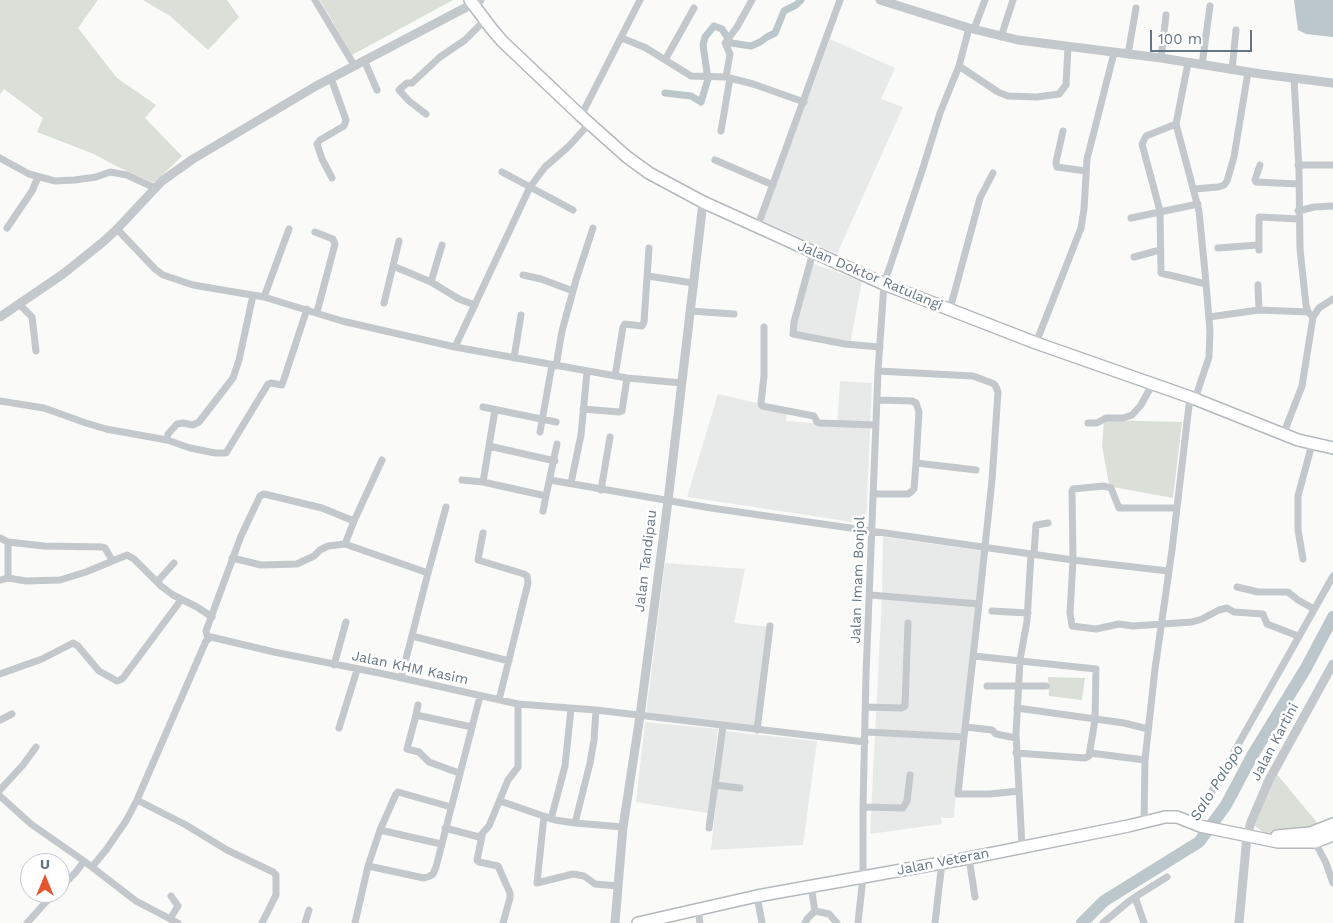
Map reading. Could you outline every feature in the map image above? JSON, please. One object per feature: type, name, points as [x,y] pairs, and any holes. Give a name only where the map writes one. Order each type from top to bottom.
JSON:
[{"type":"highway","name":"Jalan Doktor Ratulangi","points":[[474,1],[485,20],[502,41],[585,120],[637,165],[703,202],[884,284],[1036,343],[1192,398],[1284,435],[1312,444],[1333,448]]},
{"type":"highway","name":"Jalan Veteran","points":[[638,923],[756,896],[969,858],[1172,816],[1197,825],[1262,839]]},
{"type":"highway","points":[[1262,839],[1310,833],[1333,824]]},
{"type":"highway","points":[[1262,839],[1292,843],[1314,842],[1333,835]]},
{"type":"street","points":[[315,0],[354,65]]},
{"type":"street","points":[[455,347],[530,187],[545,167],[568,147],[585,120],[640,0]]},
{"type":"street","points":[[720,131],[730,54],[725,43],[737,27],[752,0]]},
{"type":"street","points":[[757,228],[840,0]]},
{"type":"street","points":[[880,0],[901,3],[1001,37],[1333,83]]},
{"type":"street","name":"Jalan Imam Bonjol","points":[[858,923],[863,877],[863,807],[872,532],[878,371],[884,284],[940,113],[972,28],[985,0]]},
{"type":"street","points":[[1001,37],[1014,0]]},
{"type":"street","points":[[0,317],[63,274],[117,229],[155,188],[193,159],[354,65],[474,1]]},
{"type":"street","points":[[1202,65],[1210,6]]},
{"type":"street","points":[[664,60],[694,8]]},
{"type":"street","points":[[1128,54],[1136,8]]},
{"type":"street","points":[[1162,58],[1166,15]]},
{"type":"street","points":[[426,114],[409,101],[399,90],[407,83],[412,83],[440,57],[465,40],[485,20]]},
{"type":"street","points":[[1232,70],[1236,30]]},
{"type":"street","points":[[622,38],[691,76],[728,77],[804,102]]},
{"type":"street","points":[[959,66],[998,92],[1008,96],[1050,96],[1058,94],[1066,85],[1068,47]]},
{"type":"street","points":[[1036,343],[1081,228],[1090,146],[1114,52]]},
{"type":"street","points":[[364,60],[377,90]]},
{"type":"street","points":[[1144,822],[1145,760],[1148,729],[1176,508],[1192,398],[1209,357],[1210,340],[1198,204],[1176,124],[1188,62]]},
{"type":"street","points":[[1194,189],[1218,187],[1227,181],[1234,157],[1248,72]]},
{"type":"street","points":[[331,78],[346,120],[344,126],[320,140],[317,144],[332,178]]},
{"type":"street","points":[[1284,435],[1302,386],[1310,315],[1302,269],[1298,211],[1299,184],[1294,78]]},
{"type":"street","points":[[1176,124],[1146,136],[1142,144],[1160,212],[1160,270],[1163,274],[1206,284]]},
{"type":"street","points":[[1064,130],[1056,167],[1086,171]]},
{"type":"street","points":[[0,158],[38,177],[55,181],[96,177],[110,172],[127,176],[155,188]]},
{"type":"street","points":[[715,160],[773,185]]},
{"type":"street","points":[[1298,165],[1333,164]]},
{"type":"street","points":[[1260,165],[1256,182],[1299,184]]},
{"type":"street","points":[[502,172],[573,210]]},
{"type":"street","points":[[950,309],[980,198],[993,173]]},
{"type":"street","points":[[7,228],[32,191],[38,177]]},
{"type":"street","name":"Jalan Tandipau","points":[[615,923],[623,827],[640,716],[668,501],[703,202]]},
{"type":"street","points":[[1131,218],[1198,204]]},
{"type":"street","points":[[1298,211],[1314,207],[1333,206]]},
{"type":"street","points":[[1218,248],[1258,247],[1259,217],[1299,219]]},
{"type":"street","points":[[540,432],[541,418],[562,331],[593,228]]},
{"type":"street","points":[[117,229],[163,275],[193,285],[264,297],[342,321],[455,347],[587,372],[682,384]]},
{"type":"street","points":[[264,297],[290,229]]},
{"type":"street","points":[[315,232],[333,240],[335,244],[317,312]]},
{"type":"street","points":[[384,303],[399,241]]},
{"type":"street","points":[[431,282],[442,245]]},
{"type":"street","points":[[615,376],[623,327],[625,324],[642,326],[644,322],[649,248]]},
{"type":"street","points":[[1134,257],[1160,250]]},
{"type":"street","points":[[813,252],[793,325],[793,334],[845,344],[880,347]]},
{"type":"street","points":[[392,266],[431,282],[475,305]]},
{"type":"street","points":[[523,275],[541,279],[573,291]]},
{"type":"street","points":[[648,276],[693,283]]},
{"type":"street","points":[[1258,285],[1259,310]]},
{"type":"street","points":[[167,440],[168,434],[178,424],[183,422],[193,425],[199,422],[233,378],[239,360],[253,295]]},
{"type":"street","points":[[1208,317],[1259,310],[1310,315],[1333,298]]},
{"type":"street","points":[[20,305],[32,317],[36,351]]},
{"type":"street","points":[[0,402],[44,408],[86,423],[167,440],[203,451],[226,453],[268,384],[282,385],[307,309]]},
{"type":"street","points":[[690,311],[734,314]]},
{"type":"street","points":[[514,358],[521,315]]},
{"type":"street","points":[[764,327],[762,406],[814,416],[818,423],[876,425]]},
{"type":"street","points":[[878,371],[973,376],[986,380],[997,388],[992,480],[958,794],[990,794],[1019,791]]},
{"type":"street","points":[[572,483],[581,434],[587,372]]},
{"type":"street","points":[[583,409],[622,411],[626,378]]},
{"type":"street","points":[[1088,423],[1097,423],[1106,418],[1123,418],[1132,415],[1152,385]]},
{"type":"street","points":[[874,494],[908,494],[914,489],[919,412],[916,403],[912,401],[878,400]]},
{"type":"street","points":[[483,407],[556,422]]},
{"type":"street","points":[[483,482],[495,410]]},
{"type":"street","points":[[601,490],[610,437]]},
{"type":"street","points":[[543,511],[557,444]]},
{"type":"street","points":[[1303,559],[1298,530],[1298,496],[1312,444]]},
{"type":"street","points":[[489,446],[554,460]]},
{"type":"street","points":[[345,544],[382,460]]},
{"type":"street","points":[[916,463],[976,470]]},
{"type":"street","points":[[462,480],[483,482],[546,496]]},
{"type":"street","points":[[550,480],[668,501],[872,532],[1073,560],[1168,571]]},
{"type":"street","points":[[1176,508],[1119,508],[1113,491],[1108,486],[1073,489],[1073,560],[1070,613],[1072,626],[1096,629],[1120,624],[1133,626],[1192,622],[1202,620],[1219,610],[1228,609],[1234,612],[1263,614],[1267,624],[1298,636]]},
{"type":"street","points":[[92,867],[116,837],[137,800],[211,638],[206,632],[232,558],[262,494],[322,508],[354,522]]},
{"type":"street","points":[[401,678],[446,507]]},
{"type":"street","points":[[1022,846],[1016,753],[1020,660],[1028,613],[1036,525],[1048,523]]},
{"type":"street","points":[[483,532],[478,560],[524,574],[528,580],[528,587],[499,700]]},
{"type":"street","points":[[0,538],[8,542],[44,546],[102,547],[105,548],[112,560]]},
{"type":"street","points":[[8,542],[4,579],[26,581],[60,580],[86,572],[112,560],[130,556],[157,582],[180,600],[197,607],[212,617]]},
{"type":"street","points":[[232,558],[261,565],[297,564],[314,556],[328,546],[345,544],[428,573]]},
{"type":"street","points":[[157,582],[174,563]]},
{"type":"street","points":[[1197,825],[1298,636],[1333,576]]},
{"type":"street","points":[[1237,587],[1258,592],[1288,592],[1314,609]]},
{"type":"street","points":[[870,595],[978,604]]},
{"type":"street","points":[[0,674],[42,659],[72,644],[78,646],[99,671],[117,681],[120,680],[180,600]]},
{"type":"street","points":[[992,611],[1028,613]]},
{"type":"street","points":[[334,665],[346,622]]},
{"type":"street","points":[[866,707],[901,708],[905,706],[908,623]]},
{"type":"street","points":[[756,730],[770,626]]},
{"type":"street","points":[[412,636],[509,661]]},
{"type":"street","name":"Jalan KHM Kasim","points":[[211,638],[518,704],[596,710],[865,742]]},
{"type":"street","points":[[974,656],[1095,669],[1094,720],[1089,756],[1085,758],[1016,753]]},
{"type":"street","name":"Jalan Kartini","points":[[1238,923],[1247,836],[1254,813],[1269,780],[1333,664]]},
{"type":"street","points":[[339,728],[357,670]]},
{"type":"street","points":[[987,686],[1046,686]]},
{"type":"street","points":[[368,866],[427,878],[433,874],[480,696]]},
{"type":"street","points":[[503,923],[510,893],[498,866],[477,860],[482,836],[493,820],[508,780],[518,767],[518,704]]},
{"type":"street","points":[[418,705],[407,748],[419,752],[429,762],[460,773]]},
{"type":"street","points":[[571,708],[565,766],[547,817],[537,883],[573,874],[584,876],[595,884],[618,886]]},
{"type":"street","points":[[1017,708],[1124,723],[1148,729]]},
{"type":"street","points":[[575,823],[590,763],[596,710]]},
{"type":"street","points":[[0,720],[12,714]]},
{"type":"street","points":[[416,714],[472,727]]},
{"type":"street","points":[[709,828],[723,726]]},
{"type":"street","points":[[966,726],[992,730],[996,734],[1016,738]]},
{"type":"street","points":[[866,732],[964,736]]},
{"type":"street","points":[[36,747],[0,796],[31,824],[92,867],[136,902],[178,923]]},
{"type":"street","points":[[1090,753],[1145,760]]},
{"type":"street","points":[[863,807],[903,808],[907,801],[910,775]]},
{"type":"street","points":[[715,785],[740,788]]},
{"type":"street","points":[[355,923],[368,866],[380,830],[396,794],[398,792],[451,807]]},
{"type":"street","points":[[137,800],[186,825],[227,850],[275,873],[276,895],[262,923]]},
{"type":"street","points":[[500,801],[547,817],[575,823],[623,827]]},
{"type":"street","points":[[445,828],[476,837],[482,836]]},
{"type":"street","points":[[380,830],[442,844]]},
{"type":"street","points":[[1314,842],[1333,883]]},
{"type":"street","points":[[969,858],[975,897]]},
{"type":"street","points":[[70,878],[84,862]]},
{"type":"street","points":[[935,923],[942,862]]},
{"type":"street","points":[[1103,923],[1128,902],[1167,877]]},
{"type":"street","points":[[811,886],[815,911]]},
{"type":"street","points":[[170,919],[178,906],[171,896]]},
{"type":"street","points":[[756,896],[762,923]]},
{"type":"street","points":[[1135,897],[1144,923]]},
{"type":"street","points":[[27,923],[45,903]]},
{"type":"street","points":[[698,909],[700,923]]},
{"type":"street","points":[[305,923],[309,910]]},
{"type":"street","points":[[805,923],[807,918],[815,911]]},
{"type":"street","points":[[815,911],[829,914],[837,923]]},
{"type":"shaded area","points":[[0,0],[98,0],[78,28],[117,78],[156,105],[145,118],[182,156],[154,183],[94,154],[37,132],[43,118],[4,89],[0,94]]},
{"type":"shaded area","points":[[143,0],[227,0],[239,17],[208,50],[170,16]]},
{"type":"shaded area","points":[[320,0],[453,0],[352,55]]},
{"type":"shaded area","points":[[1294,0],[1333,0],[1333,37],[1306,34],[1298,30]]},
{"type":"shaded area","points":[[830,39],[895,68],[881,99],[903,107],[837,254],[763,221]]},
{"type":"shaded area","points":[[811,263],[862,281],[850,344],[792,333]]},
{"type":"shaded area","points":[[840,381],[872,383],[866,524],[687,497],[718,394],[787,410],[786,421],[837,425]]},
{"type":"shaded area","points":[[1104,420],[1182,422],[1173,498],[1113,487],[1109,484],[1102,446]]},
{"type":"shaded area","points":[[883,537],[983,551],[963,737],[960,737],[954,818],[941,818],[942,824],[870,834],[882,597]]},
{"type":"shaded area","points":[[665,563],[745,569],[734,623],[770,627],[755,727],[646,715]]},
{"type":"shaded area","points":[[1048,677],[1085,678],[1082,700],[1049,696]]},
{"type":"shaded area","points":[[645,722],[718,729],[708,813],[636,802]]},
{"type":"shaded area","points":[[724,731],[817,741],[803,845],[711,850]]},
{"type":"shaded area","points":[[1276,773],[1319,825],[1307,830],[1265,834],[1255,826],[1256,815]]},
{"type":"waterway","points":[[665,93],[691,96],[701,102],[708,79],[703,45],[705,37],[714,26],[722,29],[731,43],[751,46],[775,33],[784,11],[801,0]]},
{"type":"waterway","name":"Salo Palopo","points":[[1082,923],[1104,901],[1199,842],[1226,805],[1252,756],[1306,668],[1333,617]]}]
